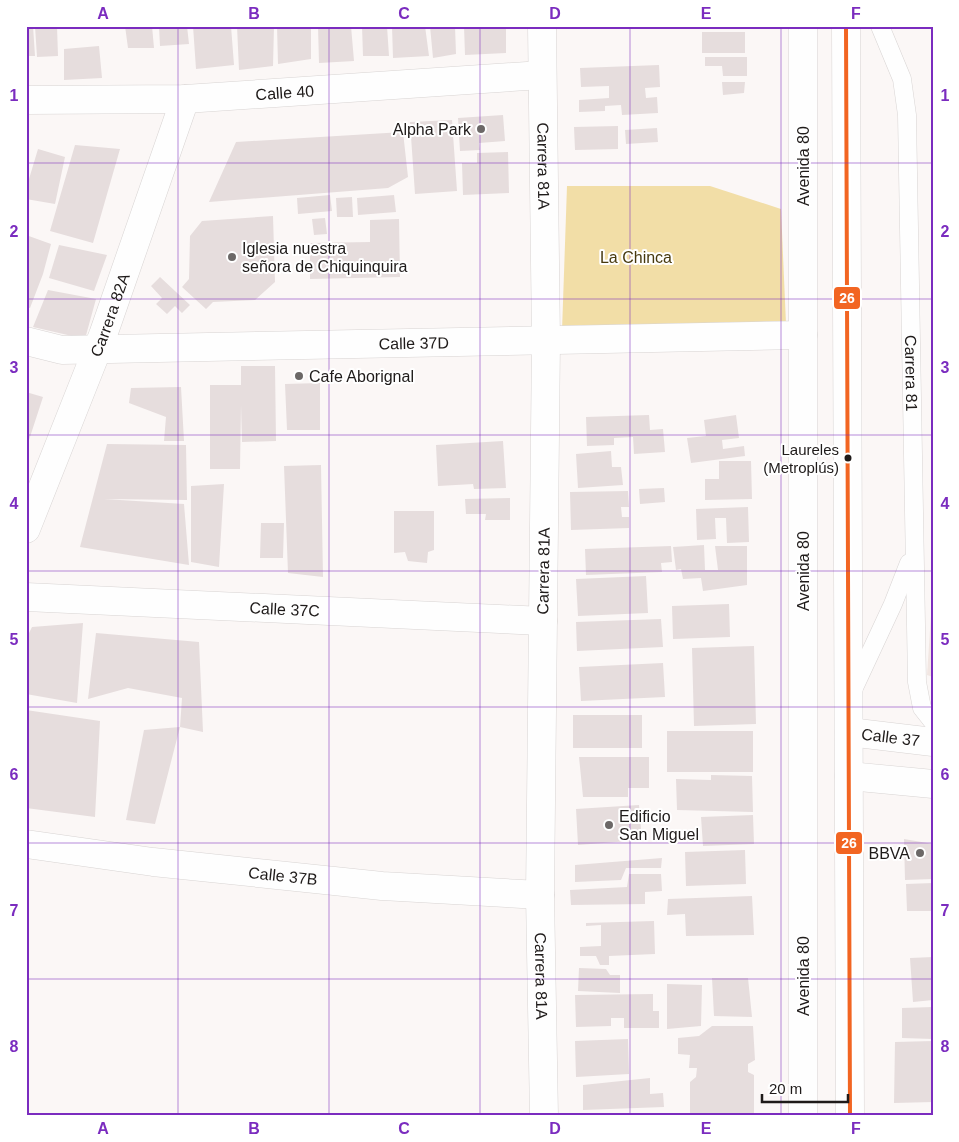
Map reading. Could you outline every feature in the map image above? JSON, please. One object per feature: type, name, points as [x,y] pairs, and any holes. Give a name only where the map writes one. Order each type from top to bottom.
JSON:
[{"type":"street","name":"Carrera 81A","points":[[542,26],[546,341],[540,895],[544,1116]]},
{"type":"street","name":"Avenida 80","points":[[802,1116],[803,26]]},
{"type":"street","points":[[846,26],[850,1116]]},
{"type":"street","name":"Calle 40","points":[[26,100],[185,99],[542,75]]},
{"type":"street","name":"Carrera 82A","points":[[26,529],[98,348],[185,99]]},
{"type":"street","name":"Calle 37D","points":[[26,341],[62,350],[803,335]]},
{"type":"street","name":"Calle 37C","points":[[26,597],[542,621]]},
{"type":"street","name":"Calle 37","points":[[849,732],[933,742]]},
{"type":"street","points":[[849,776],[933,784]]},
{"type":"street","name":"Calle 37B","points":[[26,844],[153,862],[382,886],[540,895]]},
{"type":"lane","name":"Carrera 81","points":[[880,26],[888,40],[902,79],[907,115],[916,682],[922,708],[933,722]]},
{"type":"lane","points":[[849,699],[894,604],[913,552]]},
{"type":"shaded area","points":[[933,586],[933,677],[927,675]]},
{"type":"green space","name":"La Chinca","points":[[567,186],[710,186],[781,209],[786,324],[562,331]]},
{"type":"building","points":[[26,26],[33,26],[35,56],[26,56]]},
{"type":"building","points":[[35,26],[57,26],[58,56],[37,57]]},
{"type":"building","points":[[125,26],[152,26],[154,48],[128,48]]},
{"type":"building","points":[[159,26],[187,26],[189,44],[160,46]]},
{"type":"building","points":[[193,26],[231,26],[234,65],[196,69]]},
{"type":"building","points":[[237,26],[274,26],[273,66],[239,70]]},
{"type":"building","points":[[277,26],[311,26],[311,59],[278,64]]},
{"type":"building","points":[[318,26],[351,26],[354,61],[319,63]]},
{"type":"building","points":[[362,26],[387,26],[389,56],[363,56]]},
{"type":"building","points":[[392,26],[425,26],[429,56],[393,58]]},
{"type":"building","points":[[430,26],[455,26],[456,54],[433,58]]},
{"type":"building","points":[[464,26],[506,26],[506,53],[465,55]]},
{"type":"building","points":[[688,26],[710,26],[710,28],[688,29]]},
{"type":"building","points":[[702,32],[745,32],[745,53],[702,53]]},
{"type":"building","points":[[99,46],[102,78],[64,80],[64,49]]},
{"type":"building","points":[[705,57],[747,57],[747,76],[723,76],[722,66],[705,66]]},
{"type":"building","points":[[659,65],[660,87],[645,88],[646,98],[657,97],[658,113],[622,115],[621,105],[605,106],[605,111],[579,112],[579,100],[609,98],[609,86],[581,87],[580,68]]},
{"type":"building","points":[[722,82],[745,82],[744,93],[723,95]]},
{"type":"building","name":"Alpha Park","points":[[503,115],[505,141],[479,143],[480,150],[460,151],[458,118]]},
{"type":"building","points":[[452,120],[457,191],[415,194],[410,122]]},
{"type":"building","points":[[618,126],[618,149],[575,150],[574,127]]},
{"type":"building","points":[[657,128],[658,142],[626,144],[625,130]]},
{"type":"building","points":[[403,132],[408,177],[388,188],[209,202],[236,142]]},
{"type":"building","points":[[75,145],[120,149],[93,243],[50,231]]},
{"type":"building","points":[[38,149],[65,157],[55,204],[26,199],[26,189]]},
{"type":"building","points":[[508,152],[509,193],[463,195],[462,163],[477,163],[477,153]]},
{"type":"building","points":[[330,195],[332,211],[298,214],[297,198]]},
{"type":"building","points":[[394,195],[396,212],[358,215],[357,198]]},
{"type":"building","points":[[352,197],[353,217],[337,217],[336,198]]},
{"type":"building","name":"Iglesia nuestra señora de Chiquinquira","points":[[273,216],[275,282],[255,300],[213,302],[206,309],[182,287],[189,279],[190,236],[202,221]]},
{"type":"building","points":[[325,218],[327,234],[314,235],[312,219]]},
{"type":"building","points":[[399,219],[400,277],[310,279],[310,243],[370,242],[370,220]]},
{"type":"building","points":[[26,235],[51,244],[43,274],[30,308],[26,307]]},
{"type":"building","points":[[59,245],[107,255],[94,291],[49,278]]},
{"type":"building","points":[[160,277],[190,305],[182,313],[175,306],[167,314],[156,304],[162,298],[151,286]]},
{"type":"building","points":[[48,290],[96,299],[85,339],[33,327]]},
{"type":"building","points":[[241,366],[275,366],[276,441],[242,442],[241,405],[240,469],[210,469],[210,385],[241,385]]},
{"type":"building","points":[[320,383],[320,430],[287,430],[285,384]]},
{"type":"building","points":[[181,387],[184,441],[164,441],[166,417],[129,403],[131,388]]},
{"type":"building","points":[[26,392],[43,397],[29,440],[26,439]]},
{"type":"building","points":[[649,415],[650,430],[663,429],[665,452],[634,454],[633,437],[614,438],[614,445],[587,446],[586,417]]},
{"type":"building","points":[[736,415],[739,438],[722,440],[723,449],[744,446],[745,456],[691,463],[687,438],[706,436],[704,420]]},
{"type":"building","points":[[503,441],[506,488],[474,489],[473,484],[438,486],[436,445]]},
{"type":"building","points":[[107,444],[186,445],[187,500],[104,499],[184,504],[189,565],[80,547]]},
{"type":"building","points":[[611,451],[612,467],[621,467],[623,485],[578,488],[576,454]]},
{"type":"building","points":[[719,461],[751,461],[752,499],[705,500],[705,479],[719,479]]},
{"type":"building","points":[[321,465],[323,577],[288,573],[284,466]]},
{"type":"building","points":[[224,484],[219,567],[191,562],[191,486]]},
{"type":"building","points":[[664,488],[665,502],[640,504],[639,489]]},
{"type":"building","points":[[628,491],[629,507],[621,507],[622,517],[629,517],[629,528],[571,530],[570,492]]},
{"type":"building","points":[[510,498],[510,520],[485,520],[486,514],[466,514],[465,499]]},
{"type":"building","points":[[748,507],[749,542],[727,543],[726,518],[715,518],[716,539],[697,540],[696,509]]},
{"type":"building","points":[[394,511],[434,511],[434,550],[428,552],[427,563],[408,561],[405,552],[394,553]]},
{"type":"building","points":[[261,523],[284,523],[283,558],[260,558]]},
{"type":"building","points":[[704,545],[705,570],[718,570],[715,546],[747,546],[747,585],[703,591],[701,578],[683,579],[681,569],[676,570],[673,547]]},
{"type":"building","points":[[671,546],[672,562],[661,563],[662,572],[586,575],[585,549]]},
{"type":"building","points":[[646,576],[648,613],[578,616],[576,579]]},
{"type":"building","points":[[729,604],[730,637],[673,639],[672,606]]},
{"type":"building","points":[[661,619],[663,647],[577,651],[576,622]]},
{"type":"building","points":[[83,623],[77,703],[26,694],[26,639],[32,627]]},
{"type":"building","points":[[96,633],[199,642],[203,732],[180,727],[182,698],[128,688],[88,699]]},
{"type":"building","points":[[754,646],[756,724],[694,726],[692,648]]},
{"type":"building","points":[[663,663],[665,697],[581,701],[579,667]]},
{"type":"building","points":[[26,710],[100,721],[95,817],[26,808]]},
{"type":"building","points":[[573,715],[642,715],[642,748],[573,748]]},
{"type":"building","points":[[180,727],[155,824],[126,820],[144,730]]},
{"type":"building","points":[[667,731],[753,731],[753,772],[667,772]]},
{"type":"building","points":[[579,757],[649,757],[649,788],[628,788],[628,797],[583,797]]},
{"type":"building","points":[[711,775],[752,776],[753,812],[677,810],[676,779],[711,780]]},
{"type":"building","name":"Edificio San Miguel","points":[[639,805],[642,840],[578,845],[576,809]]},
{"type":"building","points":[[753,815],[754,844],[703,846],[701,817]]},
{"type":"building","points":[[904,839],[933,844],[933,879],[905,880]]},
{"type":"building","points":[[745,850],[746,884],[686,886],[685,852]]},
{"type":"building","points":[[662,858],[661,868],[626,868],[621,880],[575,882],[575,865]]},
{"type":"building","points":[[629,874],[661,874],[662,891],[645,892],[645,904],[571,905],[570,890],[627,887]]},
{"type":"building","points":[[933,883],[933,911],[907,911],[906,884]]},
{"type":"building","points":[[752,896],[754,935],[686,936],[685,914],[667,915],[668,899]]},
{"type":"building","points":[[654,921],[655,954],[609,956],[609,965],[600,965],[596,956],[580,956],[580,947],[601,946],[601,925],[586,926],[586,923]]},
{"type":"building","points":[[933,957],[933,1000],[913,1002],[910,958]]},
{"type":"building","points":[[579,968],[606,969],[610,975],[620,975],[620,993],[578,991]]},
{"type":"building","points":[[712,978],[748,978],[752,1017],[714,1016]]},
{"type":"building","points":[[667,984],[702,985],[701,1026],[667,1029]]},
{"type":"building","points":[[653,994],[653,1011],[659,1011],[659,1028],[624,1028],[624,1018],[611,1018],[611,1026],[576,1027],[575,995]]},
{"type":"building","points":[[933,1007],[933,1039],[902,1038],[902,1008]]},
{"type":"building","points":[[712,1026],[753,1026],[755,1060],[748,1064],[748,1072],[754,1075],[754,1116],[690,1116],[690,1082],[696,1077],[697,1068],[689,1068],[690,1055],[678,1054],[678,1038],[699,1036]]},
{"type":"building","points":[[628,1039],[629,1074],[576,1077],[575,1041]]},
{"type":"building","points":[[933,1041],[933,1102],[894,1103],[895,1042]]},
{"type":"building","points":[[650,1078],[650,1094],[663,1093],[664,1107],[583,1110],[583,1085]]},
{"type":"transit line","name":"26","points":[[846,26],[850,1116]]},
{"type":"place","name":"Alpha Park","points":[[481,129]]},
{"type":"place","name":"Iglesia nuestra señora de Chiquinquira","points":[[232,257]]},
{"type":"place","name":"Cafe Aborignal","points":[[299,376]]},
{"type":"place","name":"Laureles (Metroplús)","points":[[848,458]]},
{"type":"place","name":"Edificio San Miguel","points":[[609,825]]},
{"type":"place","name":"BBVA","points":[[920,853]]}]
